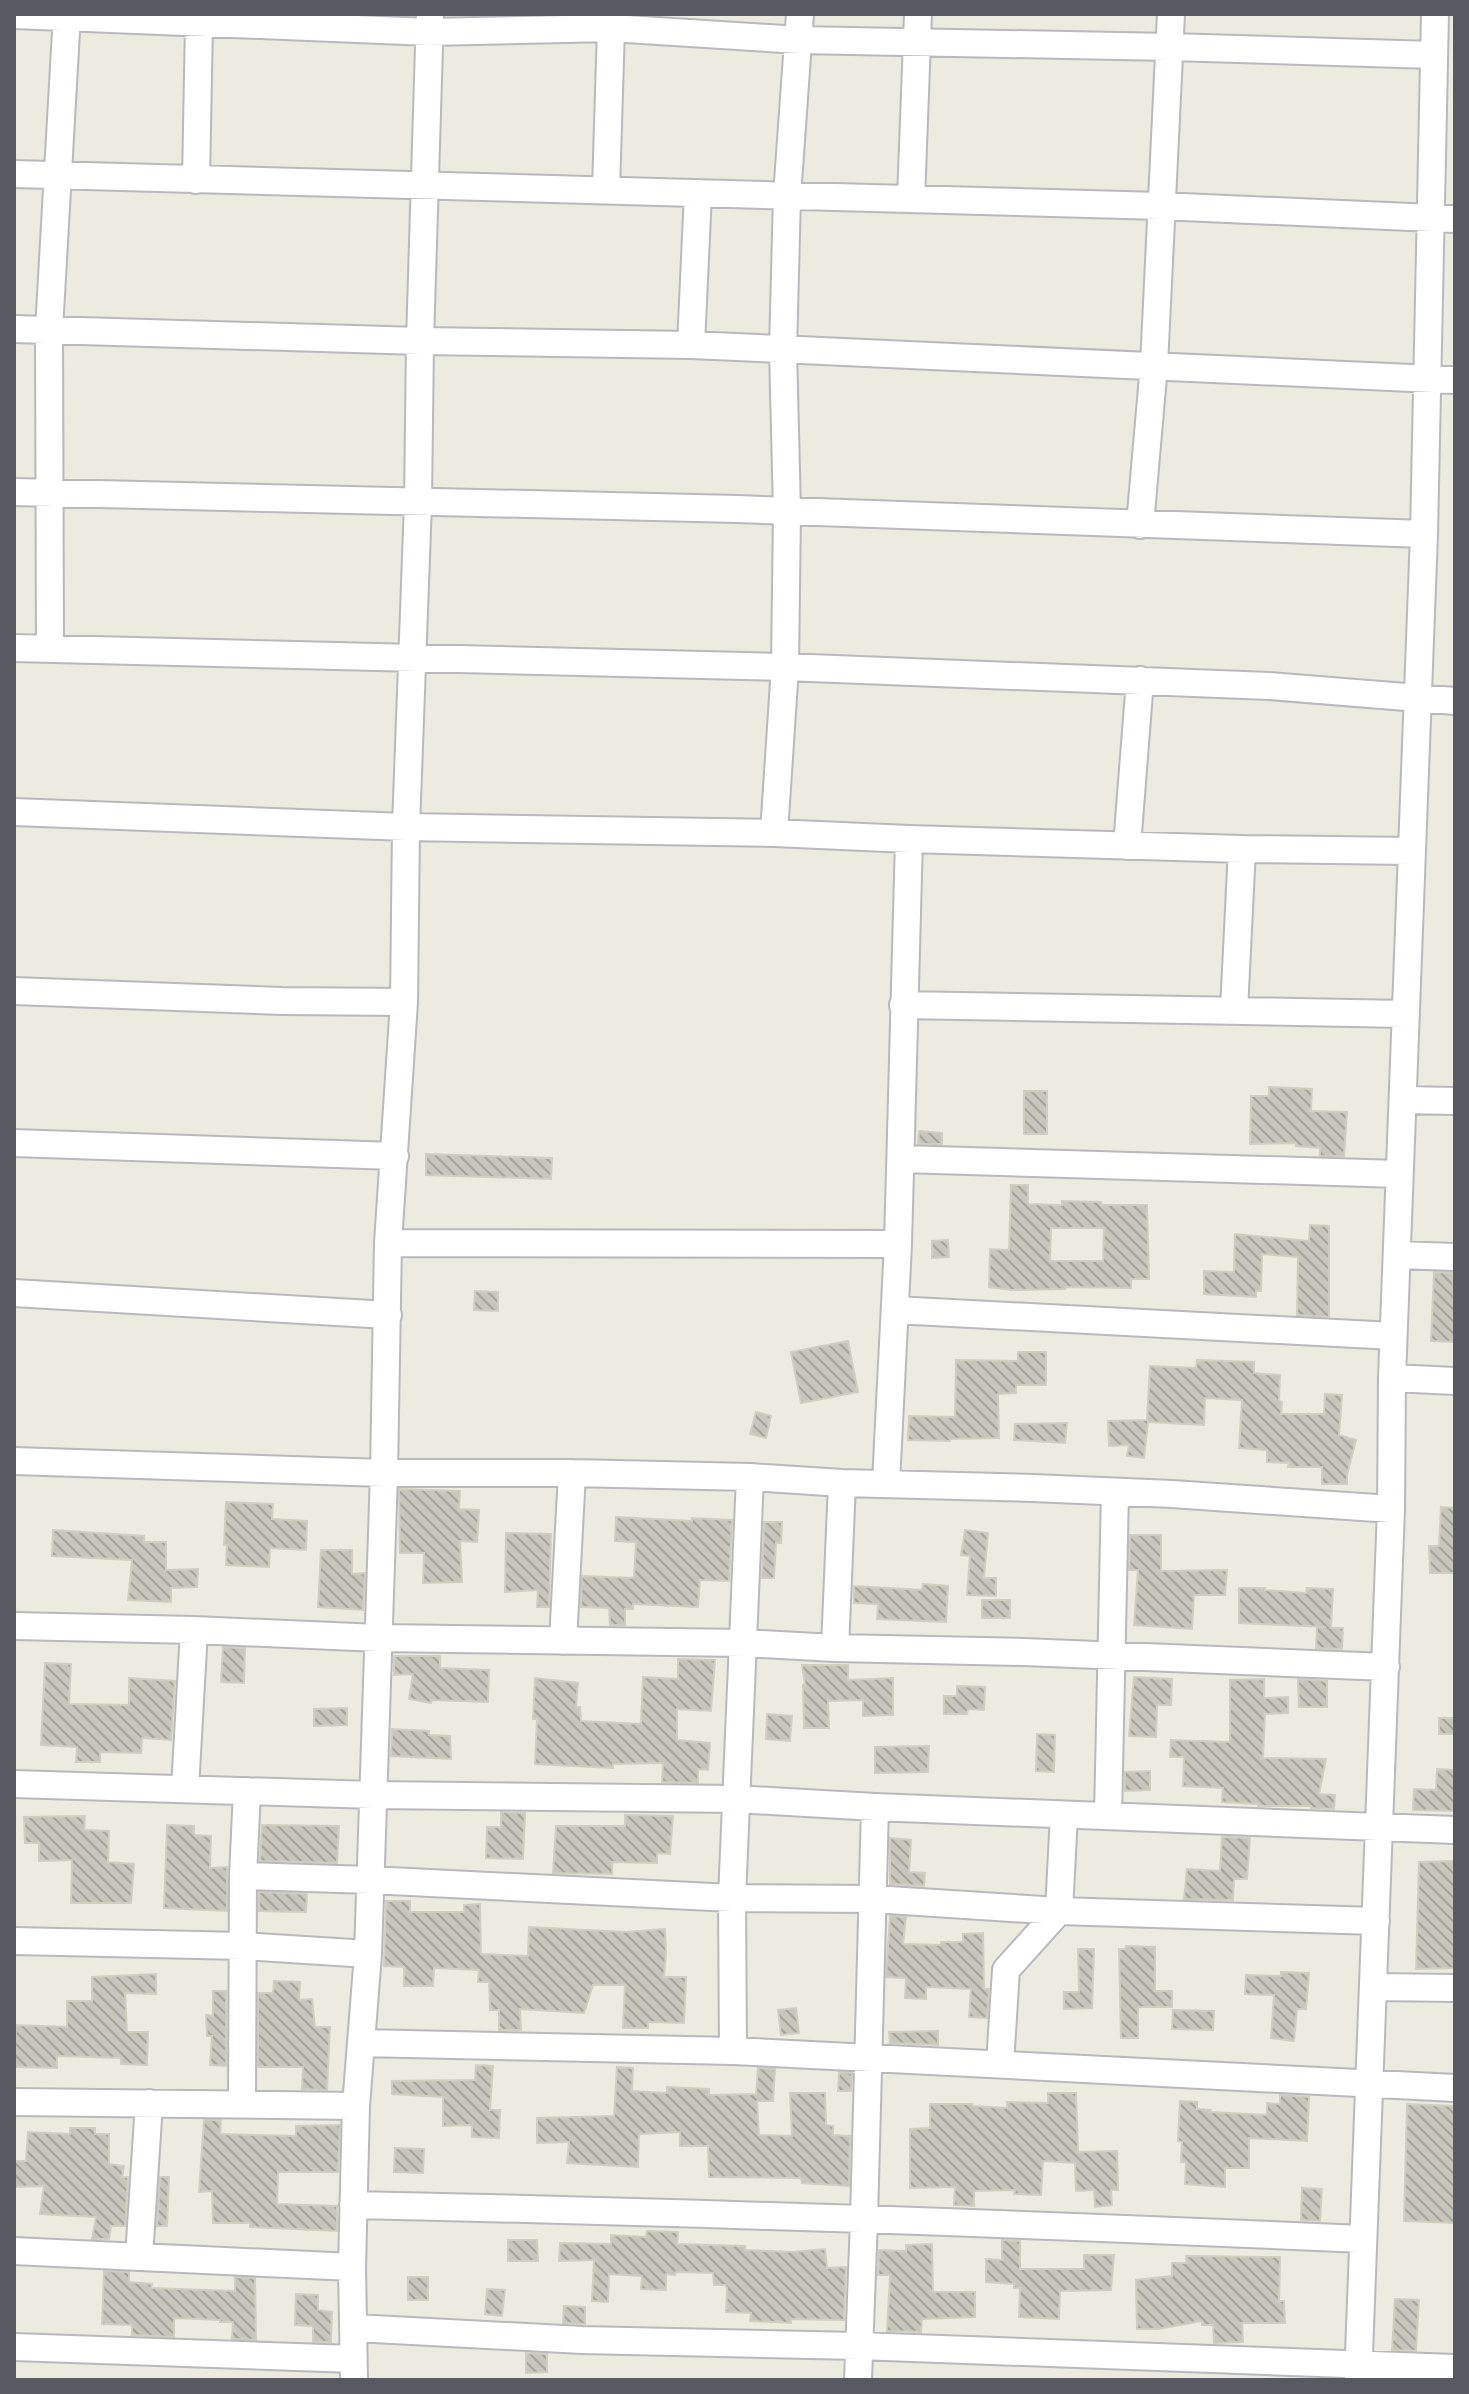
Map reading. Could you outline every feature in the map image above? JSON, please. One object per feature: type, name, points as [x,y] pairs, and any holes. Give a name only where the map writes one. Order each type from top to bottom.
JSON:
[{"type":"street","points":[[911,199],[918,14]]},
{"type":"street","points":[[1140,525],[1154,365],[1171,14]]},
{"type":"street","points":[[1359,2372],[1386,1667],[1393,1336],[1419,699],[1426,380],[1442,219],[1433,55],[1435,14]]},
{"type":"street","points":[[14,15],[146,17],[199,23],[799,27],[917,42],[1433,55]]},
{"type":"street","points":[[50,649],[49,330],[67,16]]},
{"type":"street","points":[[196,180],[199,23]]},
{"type":"street","points":[[14,2347],[354,2370],[352,2267],[356,2106],[368,1954],[384,1473],[388,1243],[404,1002],[406,827],[430,23]]},
{"type":"street","points":[[774,833],[785,667],[787,511],[783,350],[787,196],[799,27]]},
{"type":"street","points":[[606,189],[611,28]]},
{"type":"street","points":[[14,174],[1160,206],[1442,219]]},
{"type":"street","points":[[691,345],[698,193]]},
{"type":"street","points":[[14,329],[420,341],[691,345],[1455,380]]},
{"type":"street","points":[[14,492],[787,511],[1424,534]]},
{"type":"street","points":[[14,648],[785,667],[1140,680],[1269,686],[1455,701]]},
{"type":"street","points":[[1127,846],[1140,680]]},
{"type":"street","points":[[14,812],[406,827],[774,833],[1127,846],[1412,851]]},
{"type":"street","points":[[886,1483],[898,1244],[909,839]]},
{"type":"street","points":[[1234,1010],[1242,849]]},
{"type":"street","points":[[14,991],[282,1001],[404,1002]]},
{"type":"street","points":[[903,1005],[1406,1014]]},
{"type":"street","points":[[1403,1100],[1455,1101]]},
{"type":"street","points":[[14,1143],[395,1156]]},
{"type":"street","points":[[901,1159],[1399,1174]]},
{"type":"street","points":[[388,1243],[898,1244]]},
{"type":"street","points":[[1397,1255],[1455,1257]]},
{"type":"street","points":[[14,1293],[388,1315]]},
{"type":"street","points":[[895,1310],[1393,1336]]},
{"type":"street","points":[[1392,1378],[1455,1381]]},
{"type":"street","points":[[14,1461],[384,1473],[750,1477],[1115,1492],[1391,1509]]},
{"type":"street","points":[[563,1641],[572,1473]]},
{"type":"street","points":[[733,2051],[732,1898],[750,1477]]},
{"type":"street","points":[[835,1648],[842,1483]]},
{"type":"street","points":[[1108,1816],[1115,1492]]},
{"type":"street","points":[[14,1626],[378,1638],[744,1643],[1386,1667]]},
{"type":"street","points":[[185,1789],[194,1630]]},
{"type":"street","points":[[14,1784],[373,1795],[735,1799],[1455,1830]]},
{"type":"street","points":[[242,2104],[243,1876],[247,1791]]},
{"type":"street","points":[[858,2380],[875,1807]]},
{"type":"street","points":[[1000,2064],[1006,1970],[1059,1911],[1064,1815]]},
{"type":"street","points":[[243,1876],[732,1898],[873,1899],[1059,1911],[1376,1921]]},
{"type":"street","points":[[14,1941],[243,1946],[368,1954]]},
{"type":"street","points":[[1374,1987],[1455,1988]]},
{"type":"street","points":[[361,2043],[733,2051],[1455,2088]]},
{"type":"street","points":[[14,2102],[356,2106]]},
{"type":"street","points":[[139,2257],[149,2103]]},
{"type":"street","points":[[353,2205],[608,2210],[1363,2239]]},
{"type":"street","points":[[14,2251],[352,2267]]},
{"type":"street","points":[[355,2328],[582,2340],[859,2346],[1359,2372],[1455,2368]]},
{"type":"building","points":[[1269,1087],[1312,1089],[1311,1111],[1347,1112],[1344,1156],[1320,1156],[1320,1148],[1296,1146],[1296,1143],[1250,1144],[1251,1096],[1269,1096]]},
{"type":"building","points":[[1024,1091],[1047,1091],[1047,1134],[1024,1134]]},
{"type":"building","points":[[919,1131],[942,1133],[942,1144],[918,1144]]},
{"type":"building","points":[[426,1154],[552,1158],[551,1179],[426,1175]]},
{"type":"building","points":[[1011,1185],[1028,1185],[1028,1204],[1062,1205],[1062,1201],[1147,1205],[1149,1279],[1131,1279],[1131,1288],[1012,1290],[989,1287],[990,1249],[1009,1250]],"holes":[[[1051,1228],[1104,1228],[1103,1261],[1050,1261]]]},
{"type":"building","points":[[1310,1225],[1329,1226],[1329,1317],[1297,1315],[1298,1257],[1262,1254],[1261,1291],[1256,1291],[1256,1297],[1204,1294],[1204,1271],[1234,1272],[1235,1234],[1309,1241]]},
{"type":"building","points":[[948,1240],[949,1257],[932,1258],[932,1241]]},
{"type":"building","points":[[1434,1272],[1453,1273],[1455,1342],[1431,1341]]},
{"type":"building","points":[[475,1291],[498,1292],[498,1311],[474,1310]]},
{"type":"building","points":[[848,1341],[858,1392],[801,1403],[791,1352]]},
{"type":"building","points":[[1018,1352],[1046,1352],[1046,1385],[1016,1385],[1016,1393],[998,1394],[999,1438],[908,1440],[909,1416],[955,1417],[956,1360],[1018,1361]]},
{"type":"building","points":[[1197,1360],[1254,1362],[1254,1373],[1280,1375],[1281,1414],[1324,1414],[1325,1394],[1342,1395],[1339,1435],[1356,1440],[1347,1484],[1322,1484],[1322,1467],[1288,1467],[1289,1463],[1267,1462],[1267,1450],[1239,1448],[1242,1400],[1205,1398],[1204,1425],[1148,1422],[1144,1458],[1127,1456],[1129,1445],[1109,1446],[1108,1421],[1147,1420],[1150,1366],[1196,1368]]},
{"type":"building","points":[[756,1412],[771,1416],[766,1438],[750,1434]]},
{"type":"building","points":[[1067,1423],[1065,1443],[1014,1440],[1015,1424]]},
{"type":"building","points":[[399,1489],[460,1491],[459,1509],[479,1510],[477,1542],[460,1541],[462,1582],[423,1583],[424,1553],[400,1553]]},
{"type":"building","points":[[226,1502],[273,1504],[272,1519],[307,1521],[306,1550],[270,1548],[269,1567],[226,1565]]},
{"type":"building","points":[[1441,1507],[1455,1508],[1455,1573],[1430,1573],[1429,1546],[1439,1546]]},
{"type":"building","points":[[616,1517],[732,1520],[729,1581],[700,1580],[698,1607],[633,1604],[633,1609],[625,1609],[625,1625],[610,1625],[609,1608],[581,1607],[582,1576],[634,1578],[636,1542],[615,1541]]},
{"type":"building","points":[[764,1522],[782,1522],[781,1543],[776,1543],[774,1578],[762,1578]]},
{"type":"building","points":[[53,1530],[144,1536],[144,1542],[166,1542],[166,1570],[198,1569],[197,1587],[171,1588],[171,1602],[128,1600],[132,1560],[52,1556]]},
{"type":"building","points":[[965,1530],[988,1533],[984,1578],[996,1578],[996,1596],[967,1595],[970,1556],[961,1555]]},
{"type":"building","points":[[506,1533],[551,1534],[549,1607],[537,1607],[538,1590],[505,1592]]},
{"type":"building","points":[[1130,1535],[1161,1535],[1161,1571],[1227,1570],[1225,1595],[1194,1595],[1192,1629],[1134,1625],[1138,1570],[1129,1570]]},
{"type":"building","points":[[321,1550],[352,1550],[352,1574],[365,1573],[363,1610],[318,1607]]},
{"type":"building","points":[[923,1584],[948,1586],[946,1622],[877,1619],[878,1604],[854,1603],[854,1586],[922,1590]]},
{"type":"building","points":[[1239,1588],[1306,1593],[1307,1588],[1333,1589],[1331,1628],[1343,1628],[1342,1649],[1316,1648],[1317,1627],[1326,1627],[1239,1623]]},
{"type":"building","points":[[982,1600],[1010,1600],[1010,1618],[982,1618]]},
{"type":"building","points":[[223,1647],[245,1648],[244,1683],[221,1682]]},
{"type":"building","points":[[394,1656],[440,1656],[440,1668],[489,1670],[488,1702],[431,1700],[431,1703],[409,1699],[413,1674],[394,1675]]},
{"type":"building","points":[[678,1659],[715,1660],[711,1711],[677,1709],[677,1740],[710,1743],[708,1770],[698,1769],[698,1783],[662,1782],[663,1763],[613,1764],[613,1768],[535,1764],[535,1678],[578,1683],[576,1707],[580,1707],[581,1721],[641,1724],[643,1677],[678,1679]]},
{"type":"building","points":[[45,1663],[71,1664],[69,1704],[129,1705],[129,1678],[175,1681],[171,1740],[142,1738],[141,1753],[100,1752],[100,1762],[76,1762],[77,1747],[41,1745]]},
{"type":"building","points":[[802,1665],[848,1665],[848,1680],[893,1678],[893,1715],[863,1716],[863,1700],[828,1701],[829,1728],[804,1728]]},
{"type":"building","points":[[1134,1677],[1172,1679],[1171,1705],[1157,1705],[1156,1737],[1129,1736]]},
{"type":"building","points":[[1264,1679],[1264,1698],[1288,1697],[1288,1713],[1265,1714],[1263,1758],[1326,1759],[1319,1794],[1335,1795],[1334,1809],[1222,1802],[1223,1788],[1183,1786],[1184,1757],[1170,1757],[1171,1740],[1230,1742],[1230,1680]]},
{"type":"building","points":[[1298,1679],[1327,1681],[1327,1707],[1299,1707]]},
{"type":"building","points":[[957,1686],[985,1687],[984,1710],[968,1709],[967,1714],[944,1714],[944,1696],[957,1696]]},
{"type":"building","points":[[347,1708],[347,1725],[314,1726],[314,1709]]},
{"type":"building","points":[[767,1714],[792,1716],[790,1741],[766,1739]]},
{"type":"building","points":[[1439,1718],[1455,1718],[1455,1734],[1439,1734]]},
{"type":"building","points":[[392,1729],[429,1731],[429,1735],[450,1736],[451,1759],[391,1756]]},
{"type":"building","points":[[1037,1734],[1055,1735],[1054,1772],[1036,1771]]},
{"type":"building","points":[[929,1746],[928,1772],[875,1773],[875,1747]]},
{"type":"building","points":[[1437,1769],[1455,1770],[1455,1811],[1413,1810],[1414,1789],[1436,1790]]},
{"type":"building","points":[[1150,1771],[1150,1790],[1125,1791],[1125,1772]]},
{"type":"building","points":[[501,1812],[525,1813],[523,1859],[486,1858],[487,1827],[501,1827]]},
{"type":"building","points":[[625,1815],[673,1816],[670,1854],[657,1853],[657,1863],[612,1862],[612,1874],[553,1873],[556,1826],[625,1826]]},
{"type":"building","points":[[85,1816],[84,1830],[109,1831],[108,1862],[134,1864],[131,1903],[71,1903],[72,1860],[39,1861],[39,1843],[25,1843],[24,1817]]},
{"type":"building","points":[[167,1825],[194,1826],[194,1835],[211,1836],[210,1868],[227,1867],[227,1911],[164,1908]]},
{"type":"building","points":[[262,1825],[339,1826],[337,1863],[260,1861]]},
{"type":"building","points":[[1222,1837],[1250,1838],[1247,1879],[1234,1879],[1233,1900],[1184,1899],[1187,1869],[1220,1871]]},
{"type":"building","points":[[890,1838],[911,1840],[909,1872],[925,1873],[924,1886],[890,1884]]},
{"type":"building","points":[[1455,1861],[1455,1968],[1416,1969],[1419,1862]]},
{"type":"building","points":[[259,1892],[307,1894],[306,1912],[259,1911]]},
{"type":"building","points":[[386,1901],[410,1901],[410,1912],[464,1912],[464,1905],[480,1904],[481,1954],[528,1956],[529,1927],[626,1932],[665,1929],[664,1977],[686,1977],[684,2023],[648,2022],[648,2028],[623,2028],[625,1985],[593,1985],[584,2013],[520,2009],[521,2030],[499,2030],[499,2010],[490,2010],[489,1982],[478,1982],[479,1970],[434,1968],[433,1986],[404,1986],[404,1967],[384,1966]]},
{"type":"building","points":[[890,1916],[906,1917],[903,1944],[963,1942],[963,1934],[983,1933],[984,1989],[989,1989],[987,2018],[969,2017],[971,1989],[926,1987],[926,1999],[905,1998],[906,1978],[886,1977]]},
{"type":"building","points":[[1126,1946],[1155,1947],[1155,1991],[1172,1991],[1172,2007],[1138,2007],[1138,2038],[1121,2038],[1119,1949],[1126,1949]]},
{"type":"building","points":[[1078,1949],[1094,1949],[1092,2008],[1064,2009],[1064,1992],[1079,1992]]},
{"type":"building","points":[[1281,1972],[1309,1973],[1306,2009],[1297,2009],[1294,2041],[1271,2038],[1274,1995],[1245,1994],[1246,1975],[1281,1976]]},
{"type":"building","points":[[156,1974],[156,1994],[125,1993],[127,2032],[148,2032],[147,2065],[121,2064],[121,2058],[57,2056],[57,2068],[14,2067],[16,2025],[67,2027],[67,2001],[92,2001],[92,1977]]},
{"type":"building","points":[[274,1981],[300,1982],[299,2000],[312,1999],[315,2027],[330,2027],[327,2090],[302,2089],[303,2067],[258,2067],[258,1993],[273,1993]]},
{"type":"building","points":[[213,1991],[226,1991],[226,2066],[210,2065],[212,2036],[207,2036],[206,2015],[213,2016]]},
{"type":"building","points":[[796,2008],[799,2033],[781,2035],[778,2010]]},
{"type":"building","points":[[1173,2010],[1214,2011],[1213,2030],[1172,2029]]},
{"type":"building","points":[[938,2031],[938,2045],[890,2043],[889,2032]]},
{"type":"building","points":[[476,2065],[493,2066],[490,2110],[500,2110],[499,2138],[472,2137],[472,2125],[443,2126],[443,2097],[392,2094],[392,2081],[475,2080]]},
{"type":"building","points":[[617,2067],[633,2068],[632,2091],[667,2093],[667,2087],[709,2089],[709,2095],[756,2094],[758,2068],[775,2069],[773,2101],[757,2101],[759,2135],[792,2136],[790,2093],[825,2093],[826,2125],[833,2126],[833,2135],[850,2136],[849,2186],[802,2183],[801,2178],[709,2177],[708,2146],[680,2146],[680,2132],[639,2134],[638,2167],[567,2163],[569,2142],[537,2143],[537,2118],[614,2116]]},
{"type":"building","points":[[839,2072],[852,2073],[851,2091],[838,2091]]},
{"type":"building","points":[[1048,2093],[1076,2093],[1078,2152],[1117,2151],[1118,2190],[1111,2190],[1112,2205],[1095,2207],[1094,2190],[1076,2191],[1075,2163],[1043,2161],[1041,2195],[1014,2194],[1015,2190],[974,2191],[974,2206],[954,2205],[955,2187],[910,2188],[910,2129],[930,2128],[930,2104],[1007,2108],[1007,2102],[1048,2103]]},
{"type":"building","points":[[1280,2095],[1309,2097],[1307,2141],[1249,2138],[1249,2168],[1225,2168],[1225,2187],[1185,2184],[1186,2162],[1181,2162],[1182,2142],[1178,2141],[1180,2101],[1197,2102],[1197,2109],[1210,2112],[1267,2115],[1267,2103],[1280,2104]]},
{"type":"building","points":[[1407,2104],[1455,2106],[1455,2223],[1404,2221]]},
{"type":"building","points":[[204,2120],[221,2120],[220,2134],[296,2136],[296,2126],[340,2125],[338,2172],[278,2172],[277,2204],[337,2206],[337,2231],[213,2223],[212,2191],[199,2192]]},
{"type":"building","points":[[70,2128],[95,2128],[95,2134],[109,2134],[109,2164],[124,2166],[122,2177],[128,2177],[125,2226],[111,2226],[109,2239],[92,2239],[96,2217],[40,2214],[44,2186],[14,2187],[14,2161],[26,2161],[28,2132],[70,2134]]},
{"type":"building","points":[[395,2148],[424,2149],[423,2173],[394,2172]]},
{"type":"building","points":[[160,2177],[169,2177],[167,2226],[157,2226]]},
{"type":"building","points":[[1302,2188],[1322,2189],[1320,2221],[1301,2220]]},
{"type":"building","points":[[647,2231],[678,2232],[677,2244],[745,2246],[745,2250],[793,2252],[825,2249],[827,2268],[846,2267],[844,2320],[791,2319],[791,2323],[750,2321],[751,2313],[726,2312],[727,2288],[725,2285],[714,2285],[713,2273],[666,2274],[666,2290],[641,2289],[642,2276],[609,2274],[608,2302],[592,2301],[594,2260],[559,2261],[560,2243],[611,2244],[611,2235],[646,2237]]},
{"type":"building","points":[[508,2240],[537,2240],[538,2261],[508,2261]]},
{"type":"building","points":[[1002,2240],[1020,2241],[1020,2269],[1084,2269],[1084,2255],[1114,2255],[1111,2290],[1060,2291],[1059,2319],[1019,2317],[1020,2288],[1014,2288],[1014,2284],[986,2282],[986,2259],[1002,2260]]},
{"type":"building","points":[[932,2244],[933,2292],[975,2292],[975,2317],[922,2319],[921,2332],[887,2331],[890,2275],[878,2275],[879,2250],[906,2251],[906,2245]]},
{"type":"building","points":[[1186,2256],[1280,2257],[1279,2301],[1284,2301],[1285,2323],[1242,2323],[1243,2342],[1214,2343],[1213,2325],[1202,2325],[1202,2321],[1158,2329],[1137,2329],[1136,2280],[1172,2276],[1172,2263],[1187,2263]]},
{"type":"building","points":[[104,2271],[129,2272],[129,2282],[152,2284],[151,2288],[235,2291],[235,2277],[255,2278],[256,2340],[232,2339],[233,2322],[220,2320],[174,2318],[174,2337],[132,2335],[132,2325],[102,2324]]},
{"type":"building","points":[[408,2277],[428,2277],[428,2300],[408,2300]]},
{"type":"building","points":[[487,2289],[505,2290],[502,2316],[485,2314]]},
{"type":"building","points":[[296,2294],[318,2295],[318,2310],[332,2312],[331,2342],[313,2342],[313,2326],[295,2325]]},
{"type":"building","points":[[1395,2299],[1419,2300],[1416,2351],[1392,2350]]},
{"type":"building","points":[[564,2306],[585,2307],[585,2324],[563,2323]]},
{"type":"building","points":[[526,2353],[547,2354],[547,2372],[526,2373]]}]
